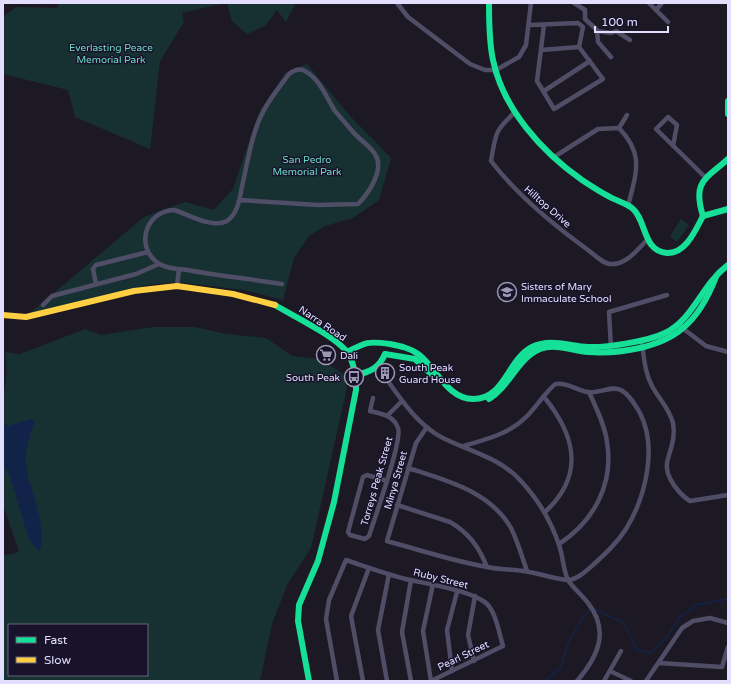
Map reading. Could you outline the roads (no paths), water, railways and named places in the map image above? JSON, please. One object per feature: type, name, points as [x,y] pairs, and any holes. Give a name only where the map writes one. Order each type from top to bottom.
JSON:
[{"type":"street","points":[[397,3],[408,17],[470,64],[485,70],[496,70],[519,57],[526,45],[532,3]]},
{"type":"street","points":[[489,3],[489,29],[496,70],[515,112],[527,128],[554,157],[587,183],[628,206],[638,215],[646,241],[653,248],[665,253],[680,250],[690,239],[703,216],[728,209]]},
{"type":"street","points":[[574,3],[585,10],[585,19],[595,27],[598,42],[612,57]]},
{"type":"street","points":[[649,3],[668,22]]},
{"type":"street","points":[[656,10],[662,3]]},
{"type":"street","points":[[530,25],[578,23],[583,27],[579,47],[602,79],[554,108],[537,81],[544,25]]},
{"type":"street","points":[[597,31],[611,33],[616,31],[630,40]]},
{"type":"street","points":[[541,50],[579,47]]},
{"type":"street","points":[[544,91],[590,61]]},
{"type":"street","points":[[240,200],[318,205],[358,204],[368,194],[375,180],[377,165],[376,154],[353,132],[335,110],[330,99],[313,76],[302,69],[295,70],[289,74],[262,112],[250,153],[241,189],[240,200],[231,217],[222,222],[209,222],[174,210],[168,210],[158,215],[147,226],[145,237],[148,252],[159,264],[179,269],[282,284]]},
{"type":"street","points":[[728,101],[728,114]]},
{"type":"street","name":"Hilltop Drive","points":[[515,112],[496,133],[491,161],[516,191],[574,240],[604,262],[612,264],[624,261],[646,241]]},
{"type":"street","points":[[619,128],[627,115]]},
{"type":"street","points":[[673,146],[677,125],[668,117],[656,129],[673,146],[706,177]]},
{"type":"street","points":[[554,157],[598,129],[619,128]]},
{"type":"street","points":[[619,128],[629,139],[637,158],[628,206]]},
{"type":"street","points":[[703,216],[699,203],[700,188],[706,177],[728,160]]},
{"type":"street","points":[[96,284],[92,269],[96,265],[148,252]]},
{"type":"street","points":[[43,305],[52,296],[136,274],[159,264]]},
{"type":"street","points":[[377,343],[385,354],[415,359],[422,364],[454,398],[472,403],[481,402],[498,395],[525,360],[534,352],[542,348],[567,349],[587,352],[643,345],[667,338],[681,327],[709,282],[717,273],[728,265]]},
{"type":"street","points":[[177,286],[179,269]]},
{"type":"street","name":"Narra Road","points":[[3,315],[26,317],[134,291],[177,286],[248,296],[272,303],[329,337],[347,352],[356,375],[356,390],[334,502],[318,561],[299,605],[298,621],[309,681]]},
{"type":"street","points":[[611,348],[609,312],[667,295]]},
{"type":"street","points":[[347,352],[365,342],[407,348],[425,360],[443,382],[456,394],[473,399],[481,398],[495,391],[524,352],[535,346],[554,343],[611,348],[641,338],[664,334],[681,327]]},
{"type":"street","points":[[681,327],[706,346],[728,352]]},
{"type":"street","points":[[641,338],[644,363],[652,386],[667,408],[673,424],[674,439],[667,469],[674,483],[682,495],[690,501],[728,496]]},
{"type":"street","points":[[356,375],[378,367],[385,354]]},
{"type":"street","points":[[378,367],[402,401],[428,427],[443,438],[493,460],[519,478],[545,512],[559,544],[568,580],[588,602],[598,616],[599,641],[595,656],[577,681]]},
{"type":"street","points":[[397,505],[458,526],[475,543],[487,567],[527,571],[568,580],[577,577],[589,568],[626,529],[638,503],[646,471],[648,443],[646,429],[634,403],[620,390],[614,388],[589,392],[568,385],[555,384],[536,408],[514,428],[489,439],[464,446]]},
{"type":"street","points":[[559,544],[570,537],[589,517],[598,502],[606,483],[609,461],[607,440],[589,392]]},
{"type":"street","points":[[544,397],[566,428],[572,452],[568,479],[555,503],[545,512]]},
{"type":"street","points":[[373,398],[370,411],[388,415],[402,401]]},
{"type":"street","name":"Torreys Peak Street","points":[[387,480],[367,475],[363,477],[348,532],[350,535],[365,539],[369,536],[387,480],[399,433],[397,425],[388,415]]},
{"type":"street","name":"Minya Street","points":[[428,427],[416,443],[387,541],[487,567]]},
{"type":"street","points":[[408,468],[454,482],[474,493],[492,506],[510,527],[527,571]]},
{"type":"street","name":"Ruby Street","points":[[337,681],[326,618],[330,600],[346,560],[389,574],[476,596],[487,604],[493,616],[503,646]]},
{"type":"street","points":[[363,681],[351,616],[369,568]]},
{"type":"street","points":[[387,681],[378,634],[389,574]]},
{"type":"street","points":[[411,580],[402,632],[411,681]]},
{"type":"street","points":[[431,681],[423,631],[433,584]]},
{"type":"street","points":[[452,671],[447,630],[457,592]]},
{"type":"street","points":[[474,661],[468,635],[476,596]]},
{"type":"street","points":[[646,681],[659,664],[669,644],[682,628],[693,621],[710,618],[728,623]]},
{"type":"street","name":"Pearl Street","points":[[431,681],[503,646]]},
{"type":"street","points":[[659,664],[722,667],[728,647]]},
{"type":"street","points":[[604,681],[621,652]]},
{"type":"street","points":[[610,671],[631,681]]},
{"type":"water","points":[[31,419],[35,421],[28,442],[26,464],[42,533],[42,543],[39,552],[29,540],[11,479],[3,463],[3,423],[8,426]]},
{"type":"waterway","points":[[594,609],[624,623],[637,650],[651,653],[667,637],[679,618],[696,605],[728,599]]},
{"type":"waterway","points":[[545,681],[561,667],[568,643],[582,619],[591,609]]},
{"type":"place","name":"Sisters of Mary Immaculate School","points":[[507,292]]},
{"type":"place","name":"Dali","points":[[326,355]]},
{"type":"place","name":"South Peak Guard House","points":[[385,373]]},
{"type":"place","name":"South Peak","points":[[354,377]]},
{"type":"park label","name":"Everlasting Peace Memorial Park","points":[[111,52]]},
{"type":"park label","name":"San Pedro Memorial Park","points":[[307,164]]}]
